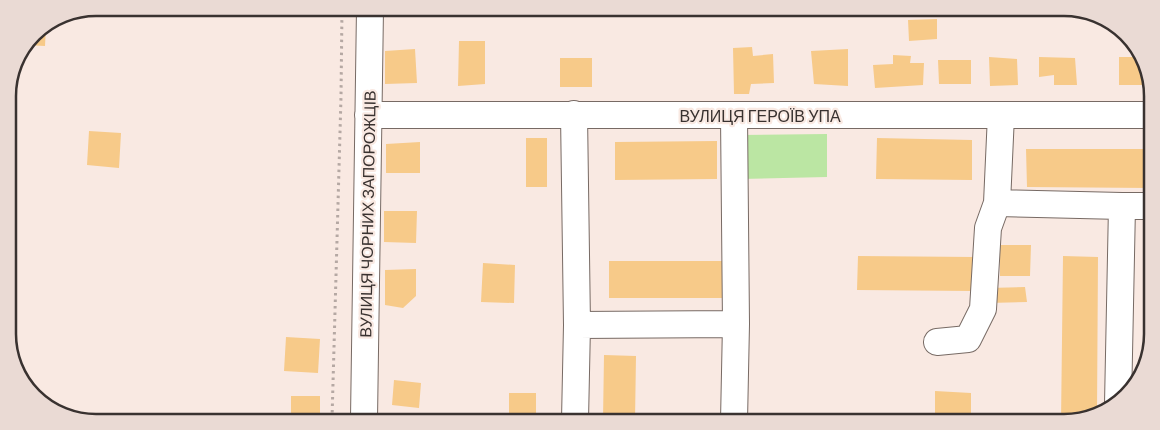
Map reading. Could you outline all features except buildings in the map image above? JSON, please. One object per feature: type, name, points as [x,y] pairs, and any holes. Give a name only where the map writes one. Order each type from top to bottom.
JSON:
[{"type":"street","name":"ВУЛИЦЯ ЧОРНИХ ЗАПОРОЖЦІВ","points":[[364,414],[370,16]]},
{"type":"street","points":[[574,114],[577,325],[574,414]]},
{"type":"street","name":"ВУЛИЦЯ ГЕРОЇВ УПА","points":[[368,115],[1144,115]]},
{"type":"street","points":[[937,342],[968,339],[983,309],[988,228],[997,203],[1000,115]]},
{"type":"street","points":[[734,116],[736,324],[734,414]]},
{"type":"street","points":[[997,203],[1144,206]]},
{"type":"street","points":[[1118,392],[1122,206]]},
{"type":"street","points":[[577,325],[736,324]]},
{"type":"path","points":[[332,414],[342,16]]},
{"type":"green space","points":[[827,134],[827,177],[739,179],[739,135]]}]
